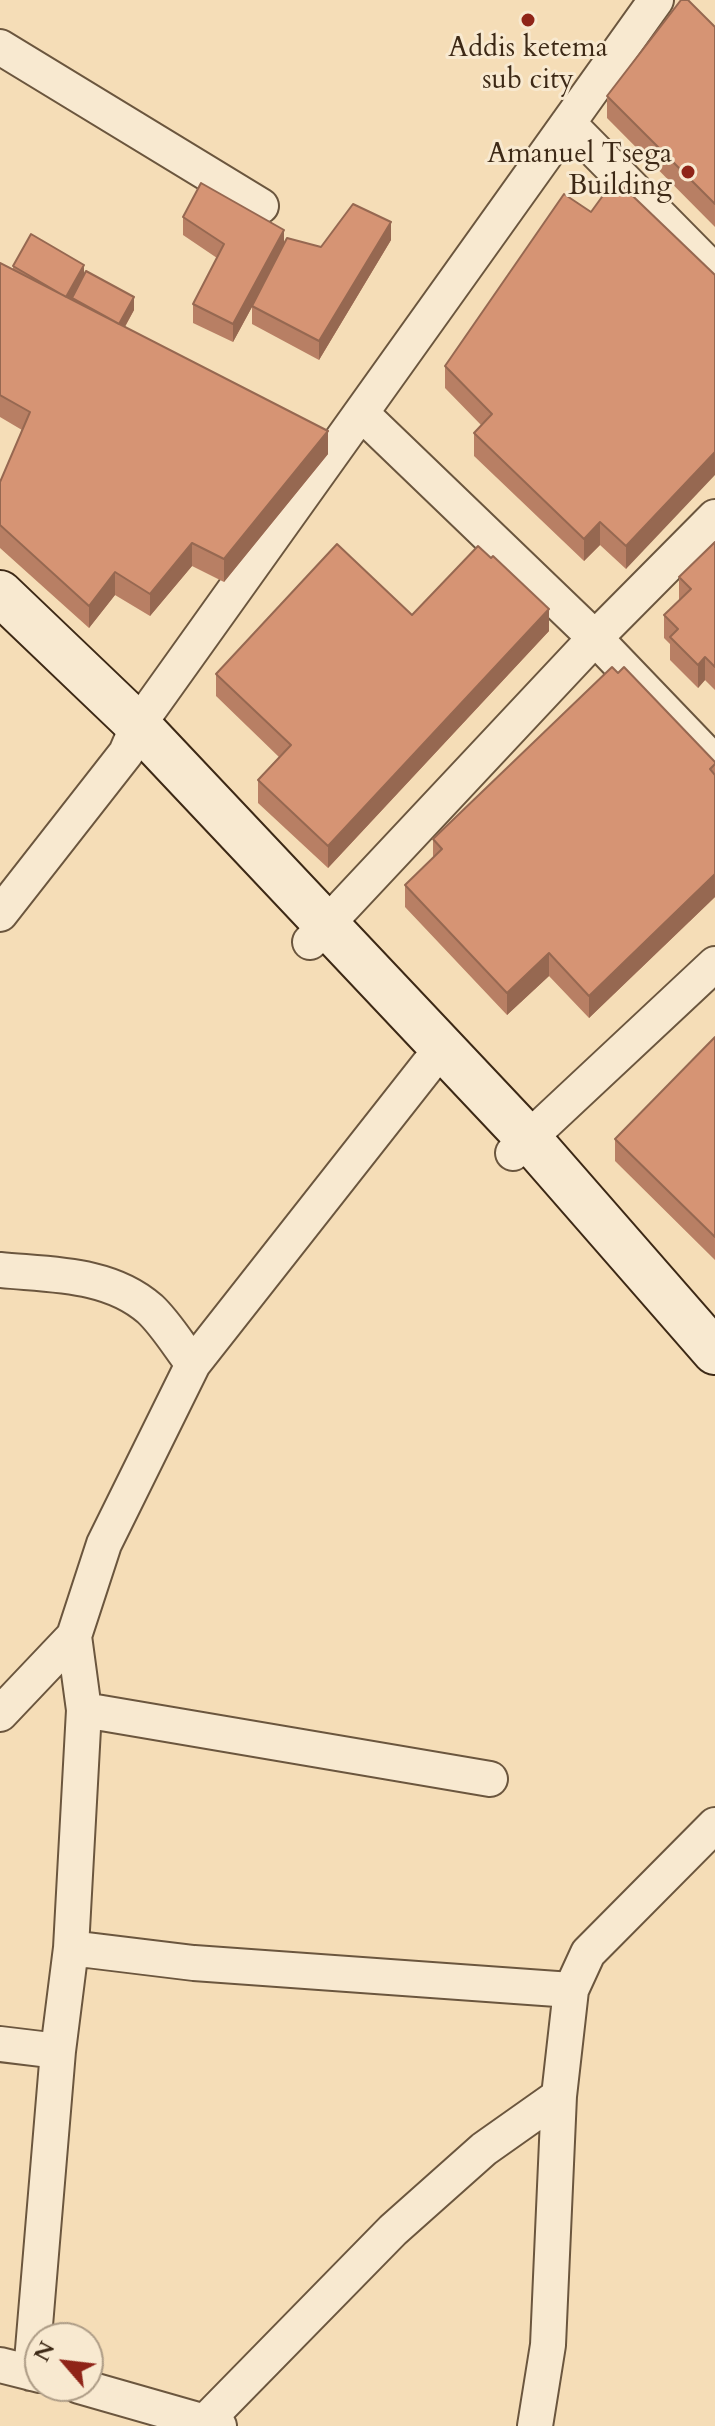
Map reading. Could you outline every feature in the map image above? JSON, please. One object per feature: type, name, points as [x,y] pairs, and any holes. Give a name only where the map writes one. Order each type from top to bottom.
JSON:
[{"type":"main road","points":[[0,593],[132,739],[715,1352]]},
{"type":"main road","points":[[0,631],[132,739]]},
{"type":"main road","points":[[318,933],[429,1064],[521,1146],[715,1381]]},
{"type":"street","points":[[0,914],[132,739],[656,0]]},
{"type":"street","points":[[0,47],[261,206]]},
{"type":"street","points":[[568,123],[715,272]]},
{"type":"street","points":[[362,414],[595,638],[715,763]]},
{"type":"street","points":[[318,933],[595,638],[715,517]]},
{"type":"street","points":[[521,1146],[715,964]]},
{"type":"street","points":[[0,1714],[74,1636],[104,1544],[193,1364],[429,1064]]},
{"type":"street","points":[[0,1270],[81,1278],[107,1284],[132,1296],[152,1311],[193,1364]]},
{"type":"street","points":[[29,2322],[71,1948],[84,1710],[74,1636]]},
{"type":"street","points":[[84,1710],[490,1779]]},
{"type":"street","points":[[535,2426],[548,2345],[559,2096],[571,1990],[588,1953],[715,1825]]},
{"type":"street","points":[[71,1948],[194,1963],[571,1990]]},
{"type":"street","points":[[0,2044],[58,2051]]},
{"type":"street","points":[[104,2393],[209,2424],[393,2230],[484,2149],[559,2096]]},
{"type":"building","name":"Amanuel Tsega Building","points":[[681,0],[688,0],[715,27],[715,204],[607,96]]},
{"type":"building","points":[[615,179],[715,275],[715,452],[626,546],[600,522],[584,539],[474,433],[492,414],[445,366],[564,194],[591,212]]},
{"type":"building","points":[[201,183],[284,230],[233,324],[193,304],[224,244],[183,217]]},
{"type":"building","points":[[353,204],[391,222],[319,341],[252,306],[287,238],[321,247]]},
{"type":"building","points":[[31,234],[84,265],[66,297],[13,266]]},
{"type":"building","points":[[0,263],[328,431],[224,559],[192,543],[150,594],[115,572],[89,606],[0,525],[0,482],[30,412],[0,395]]},
{"type":"building","points":[[86,271],[134,297],[119,324],[72,298]]},
{"type":"building","points":[[715,542],[715,667],[705,657],[698,665],[670,637],[678,629],[664,615],[691,589],[679,577]]},
{"type":"building","points":[[337,544],[412,615],[478,546],[491,558],[493,556],[549,609],[328,846],[258,780],[291,745],[216,674]]},
{"type":"building","points":[[612,667],[618,673],[624,667],[715,762],[710,769],[715,775],[715,874],[589,996],[549,953],[507,993],[405,885],[442,849],[433,839]]},
{"type":"building","points":[[715,1037],[715,1237],[615,1139]]},
{"type":"place","name":"Addis ketema sub city","points":[[528,20]]},
{"type":"place","name":"Amanuel Tsega Building","points":[[688,172]]}]
